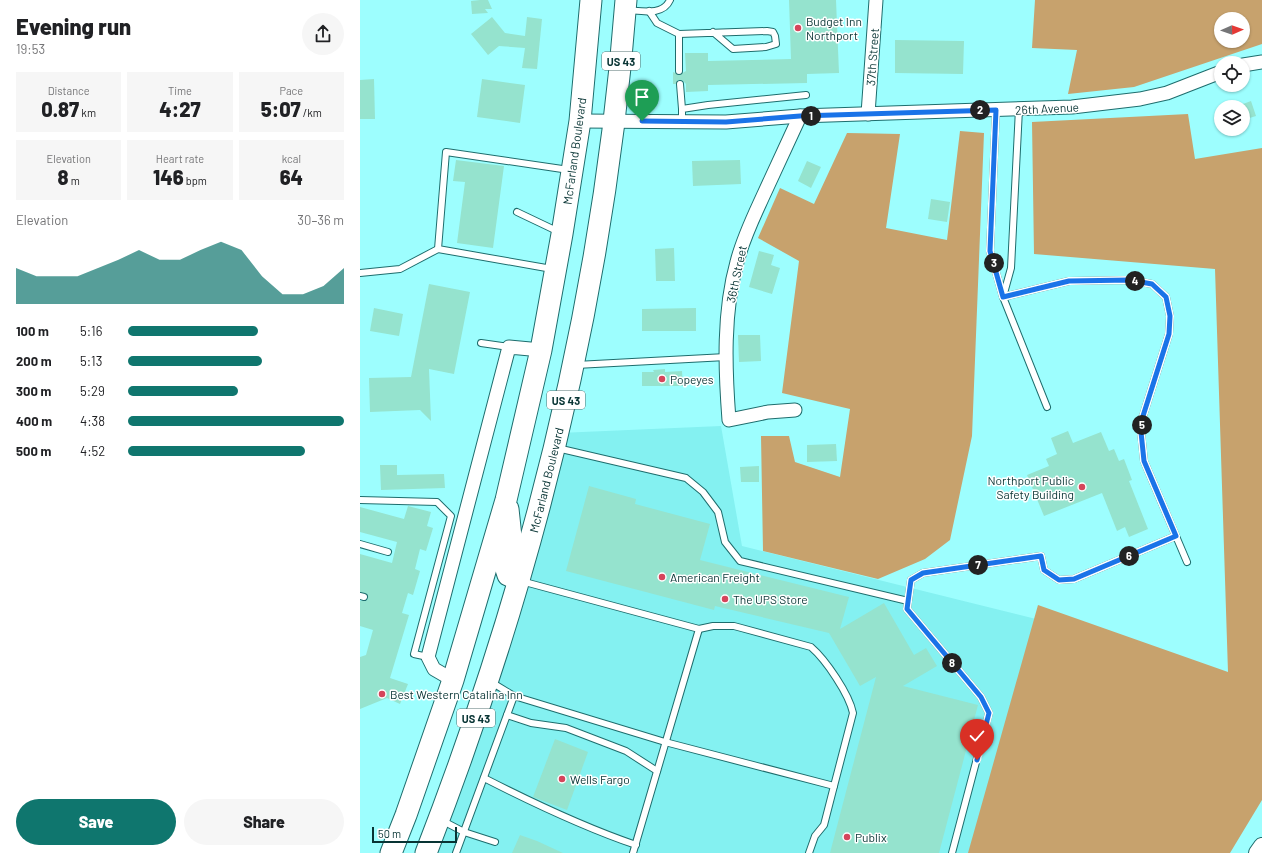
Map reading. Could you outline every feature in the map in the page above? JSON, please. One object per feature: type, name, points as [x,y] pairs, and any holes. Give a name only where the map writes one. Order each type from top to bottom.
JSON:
[{"type":"highway","name":"McFarland Boulevard","points":[[391,853],[406,815],[453,680],[506,500],[540,350],[556,270],[580,121],[591,0]]},
{"type":"highway","name":"McFarland Boulevard","points":[[426,853],[488,680],[519,580],[555,448],[592,272],[609,168],[626,5]]},
{"type":"highway","points":[[506,500],[510,520],[511,538],[505,566],[508,575],[519,580]]},
{"type":"street","name":"37th Street","points":[[868,114],[876,0]]},
{"type":"street","points":[[1250,64],[1262,62]]},
{"type":"street","name":"26th Avenue","points":[[580,121],[614,121],[682,115],[726,122],[800,116],[1072,107],[1140,99],[1167,93],[1214,75]]},
{"type":"street","name":"36th Street","points":[[795,410],[768,412],[729,420],[726,357],[731,290],[736,263],[742,243],[800,116]]},
{"type":"street","points":[[453,680],[434,669],[428,657],[509,348],[540,350]]},
{"type":"street","points":[[1257,853],[1262,846]]},
{"type":"lane","points":[[626,5],[649,11],[660,11],[668,6],[670,0]]},
{"type":"lane","points":[[649,11],[657,23],[679,34],[713,32],[767,31],[773,32],[776,44],[766,48],[733,49],[713,32]]},
{"type":"lane","points":[[679,34],[679,72]]},
{"type":"lane","points":[[680,84],[682,115],[708,105],[806,95]]},
{"type":"lane","points":[[1003,297],[1011,268],[1019,109]]},
{"type":"lane","points":[[996,110],[990,251],[1003,297],[1047,407]]},
{"type":"lane","points":[[438,249],[446,152],[572,171]]},
{"type":"lane","points":[[517,212],[562,234]]},
{"type":"lane","points":[[360,273],[400,269],[438,249],[556,270]]},
{"type":"lane","points":[[1003,297],[1069,281],[1130,280],[1152,284],[1166,297],[1170,316],[1169,334],[1143,416],[1141,432],[1144,461],[1187,562]]},
{"type":"lane","points":[[481,343],[509,348]]},
{"type":"lane","points":[[573,365],[726,357]]},
{"type":"lane","points":[[555,448],[686,478],[703,492],[718,512],[725,542],[740,561],[908,601]]},
{"type":"lane","points":[[360,500],[437,502],[451,516],[414,654],[428,657]]},
{"type":"lane","points":[[952,853],[989,713],[981,697],[907,609],[911,580],[923,573],[1041,556],[1044,570],[1059,580],[1074,579],[1176,536]]},
{"type":"lane","points":[[360,544],[388,552]]},
{"type":"lane","points":[[519,580],[699,629],[713,626],[734,626],[811,647],[820,655],[850,702],[853,713],[824,824],[815,836],[809,853]]},
{"type":"lane","points":[[633,853],[699,629]]},
{"type":"lane","points":[[488,680],[514,696],[665,742],[834,786]]},
{"type":"lane","points":[[456,853],[514,696]]},
{"type":"lane","points":[[507,715],[531,723],[566,728],[626,751],[657,771]]},
{"type":"lane","points":[[484,778],[517,795],[587,826],[636,845]]},
{"type":"lane","points":[[439,820],[464,832],[495,842]]},
{"type":"shaded area","points":[[1035,0],[1262,0],[1262,44],[1226,56],[1214,56],[1214,60],[1134,87],[1068,94],[1077,50],[1032,48]]},
{"type":"shaded area","points":[[1188,114],[1195,159],[1262,148],[1262,800],[1230,853],[968,853],[1038,605],[1228,672],[1215,269],[1034,254],[1032,122]]},
{"type":"shaded area","points":[[960,131],[984,133],[972,436],[950,540],[925,559],[878,579],[763,551],[761,436],[789,436],[795,462],[840,477],[850,409],[782,393],[799,261],[758,238],[780,188],[814,204],[847,133],[900,134],[886,228],[947,240]]},
{"type":"shaded area","points":[[721,426],[742,546],[1056,624],[986,853],[426,853],[559,433]]},
{"type":"building","points":[[488,0],[492,9],[485,9],[488,13],[472,14],[471,1]]},
{"type":"building","name":"Budget Inn Northport","points":[[789,0],[836,0],[839,73],[807,74],[807,83],[708,85],[708,91],[686,92],[686,84],[682,80],[678,80],[676,84],[673,84],[673,72],[679,75],[686,71],[685,53],[708,53],[708,61],[791,59]]},
{"type":"building","points":[[492,17],[505,33],[525,36],[527,17],[542,19],[537,69],[522,68],[525,48],[499,46],[488,55],[471,34]]},
{"type":"building","points":[[895,40],[964,41],[963,74],[895,73]]},
{"type":"building","points":[[374,79],[375,119],[360,119],[360,80]]},
{"type":"building","points":[[482,79],[525,85],[520,123],[477,117]]},
{"type":"building","points":[[1250,101],[1256,116],[1250,118]]},
{"type":"building","points":[[456,160],[504,166],[493,248],[457,243],[465,182],[453,181]]},
{"type":"building","points":[[740,160],[741,184],[693,186],[692,161]]},
{"type":"building","points":[[807,161],[821,167],[811,188],[798,181]]},
{"type":"building","points":[[931,199],[950,202],[947,222],[928,219]]},
{"type":"building","points":[[674,248],[675,281],[656,281],[655,249]]},
{"type":"building","points":[[759,251],[774,255],[771,265],[780,268],[772,294],[749,287]]},
{"type":"building","points":[[429,284],[470,292],[454,374],[429,369],[431,421],[420,410],[370,412],[369,378],[411,377]]},
{"type":"building","points":[[374,308],[403,314],[399,336],[370,331]]},
{"type":"building","points":[[696,308],[696,331],[642,331],[642,309]]},
{"type":"building","points":[[738,335],[760,335],[761,361],[739,362]]},
{"type":"building","name":"Popeyes","points":[[665,369],[665,372],[682,371],[683,386],[642,386],[642,372],[654,372],[653,370]]},
{"type":"building","name":"Northport Public Safety Building","points":[[1068,431],[1073,443],[1101,432],[1109,451],[1114,449],[1119,461],[1124,459],[1132,480],[1129,481],[1148,529],[1129,537],[1125,527],[1117,531],[1102,493],[1044,516],[1027,475],[1049,466],[1046,459],[1057,454],[1051,438]]},
{"type":"building","points":[[836,444],[837,461],[807,462],[807,445]]},
{"type":"building","points":[[380,465],[397,465],[397,475],[444,474],[445,488],[381,490]]},
{"type":"building","points":[[759,466],[759,482],[741,482],[740,467]]},
{"type":"building","points":[[589,486],[636,499],[635,504],[710,524],[700,560],[849,597],[840,629],[884,603],[914,655],[926,648],[937,666],[903,686],[978,705],[939,853],[830,853],[876,677],[860,686],[829,633],[715,606],[714,610],[566,571]]},
{"type":"building","points":[[408,506],[431,512],[427,526],[433,528],[426,551],[420,549],[415,569],[420,571],[413,595],[408,593],[402,613],[409,615],[390,678],[408,684],[400,704],[387,698],[360,709],[360,657],[366,655],[373,630],[360,626],[360,601],[366,601],[368,598],[367,594],[360,592],[360,554],[392,563],[397,542],[360,532],[360,507],[404,519]]},
{"type":"building","points":[[555,739],[588,752],[567,810],[533,797]]},
{"type":"building","points":[[520,835],[537,841],[563,853],[512,853]]},
{"type":"place","name":"Budget Inn Northport","points":[[798,28]]},
{"type":"place","name":"Popeyes","points":[[662,379]]},
{"type":"place","name":"Northport Public Safety Building","points":[[1082,487]]},
{"type":"place","name":"American Freight","points":[[662,577]]},
{"type":"place","name":"The UPS Store","points":[[725,599]]},
{"type":"place","name":"Best Western Catalina Inn","points":[[382,694]]},
{"type":"place","name":"Wells Fargo","points":[[562,779]]},
{"type":"place","name":"Publix","points":[[847,837]]},
{"type":"route","points":[[642,121],[726,122],[800,116],[996,110],[990,251],[1003,297],[1069,281],[1130,280],[1152,284],[1166,297],[1170,316],[1169,334],[1143,416],[1141,432],[1144,461],[1176,536],[1074,579],[1059,580],[1044,570],[1041,556],[923,573],[911,580],[907,609],[981,697],[989,713],[977,760]]}]
